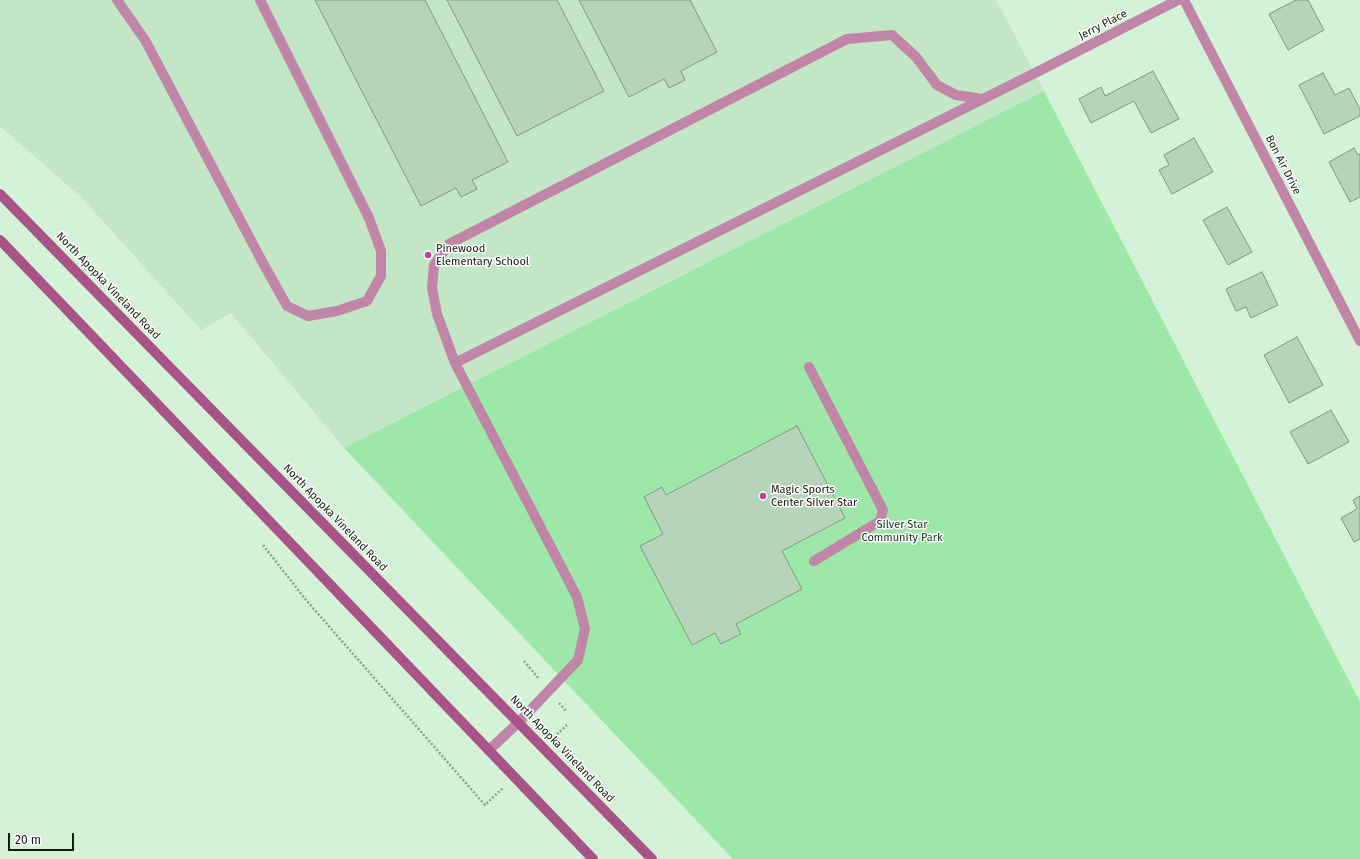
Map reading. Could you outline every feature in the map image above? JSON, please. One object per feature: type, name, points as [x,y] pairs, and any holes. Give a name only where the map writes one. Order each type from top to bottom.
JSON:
[{"type":"main road","name":"North Apopka Vineland Road","points":[[0,194],[652,859]]},
{"type":"main road","points":[[0,240],[593,859]]},
{"type":"street","points":[[117,0],[145,40],[287,306],[308,316],[337,311],[366,301],[381,276],[381,251],[369,218],[260,0]]},
{"type":"street","name":"Jerry Place","points":[[455,362],[1040,71],[1178,0]]},
{"type":"street","name":"Bon Air Drive","points":[[1184,0],[1360,341]]},
{"type":"street","points":[[489,750],[519,722],[578,660],[585,629],[577,597],[455,362],[437,314],[432,288],[434,265],[449,244],[847,39],[892,35],[916,57],[937,85],[956,94],[982,99]]},
{"type":"street","points":[[809,367],[883,510],[880,521],[814,561]]},
{"type":"path","points":[[263,545],[306,600],[485,805],[504,787]]},
{"type":"shaded area","name":"Pinewood Elementary School","points":[[0,0],[996,0],[1044,91],[344,448],[231,313],[201,330],[81,197],[0,126]]},
{"type":"green space","name":"Silver Star Community Park","points":[[1044,91],[1360,702],[1360,859],[733,859],[344,448]]},
{"type":"building","points":[[315,0],[425,0],[508,162],[472,180],[477,189],[461,197],[456,188],[421,206]]},
{"type":"building","points":[[447,0],[557,0],[604,91],[517,136]]},
{"type":"building","points":[[579,0],[690,0],[717,52],[681,71],[685,80],[669,88],[664,79],[629,97]]},
{"type":"building","points":[[1296,0],[1308,0],[1324,30],[1288,50],[1269,14]]},
{"type":"building","points":[[1153,71],[1179,119],[1151,133],[1134,101],[1091,123],[1079,99],[1101,87],[1105,96]]},
{"type":"building","points":[[1323,73],[1335,95],[1349,88],[1360,109],[1360,116],[1324,134],[1299,85]]},
{"type":"building","points":[[1194,138],[1213,172],[1172,194],[1159,170],[1169,165],[1164,155]]},
{"type":"building","points":[[1354,148],[1358,155],[1360,154],[1360,197],[1350,202],[1329,162]]},
{"type":"building","points":[[1227,207],[1252,252],[1228,265],[1203,220]]},
{"type":"building","points":[[1262,272],[1278,305],[1251,318],[1246,307],[1236,311],[1226,289]]},
{"type":"building","points":[[1297,337],[1323,385],[1289,403],[1264,355]]},
{"type":"building","points":[[1331,410],[1349,442],[1308,464],[1290,432]]},
{"type":"building","points":[[797,426],[845,518],[782,551],[802,589],[736,624],[741,634],[721,644],[715,633],[692,645],[640,546],[663,534],[644,497],[662,487],[666,495]]},
{"type":"building","points":[[1360,496],[1360,539],[1354,542],[1341,518],[1357,509],[1353,500]]},
{"type":"place","name":"Pinewood Elementary School","points":[[428,255]]},
{"type":"place","name":"Magic Sports Center Silver Star","points":[[763,496]]}]
